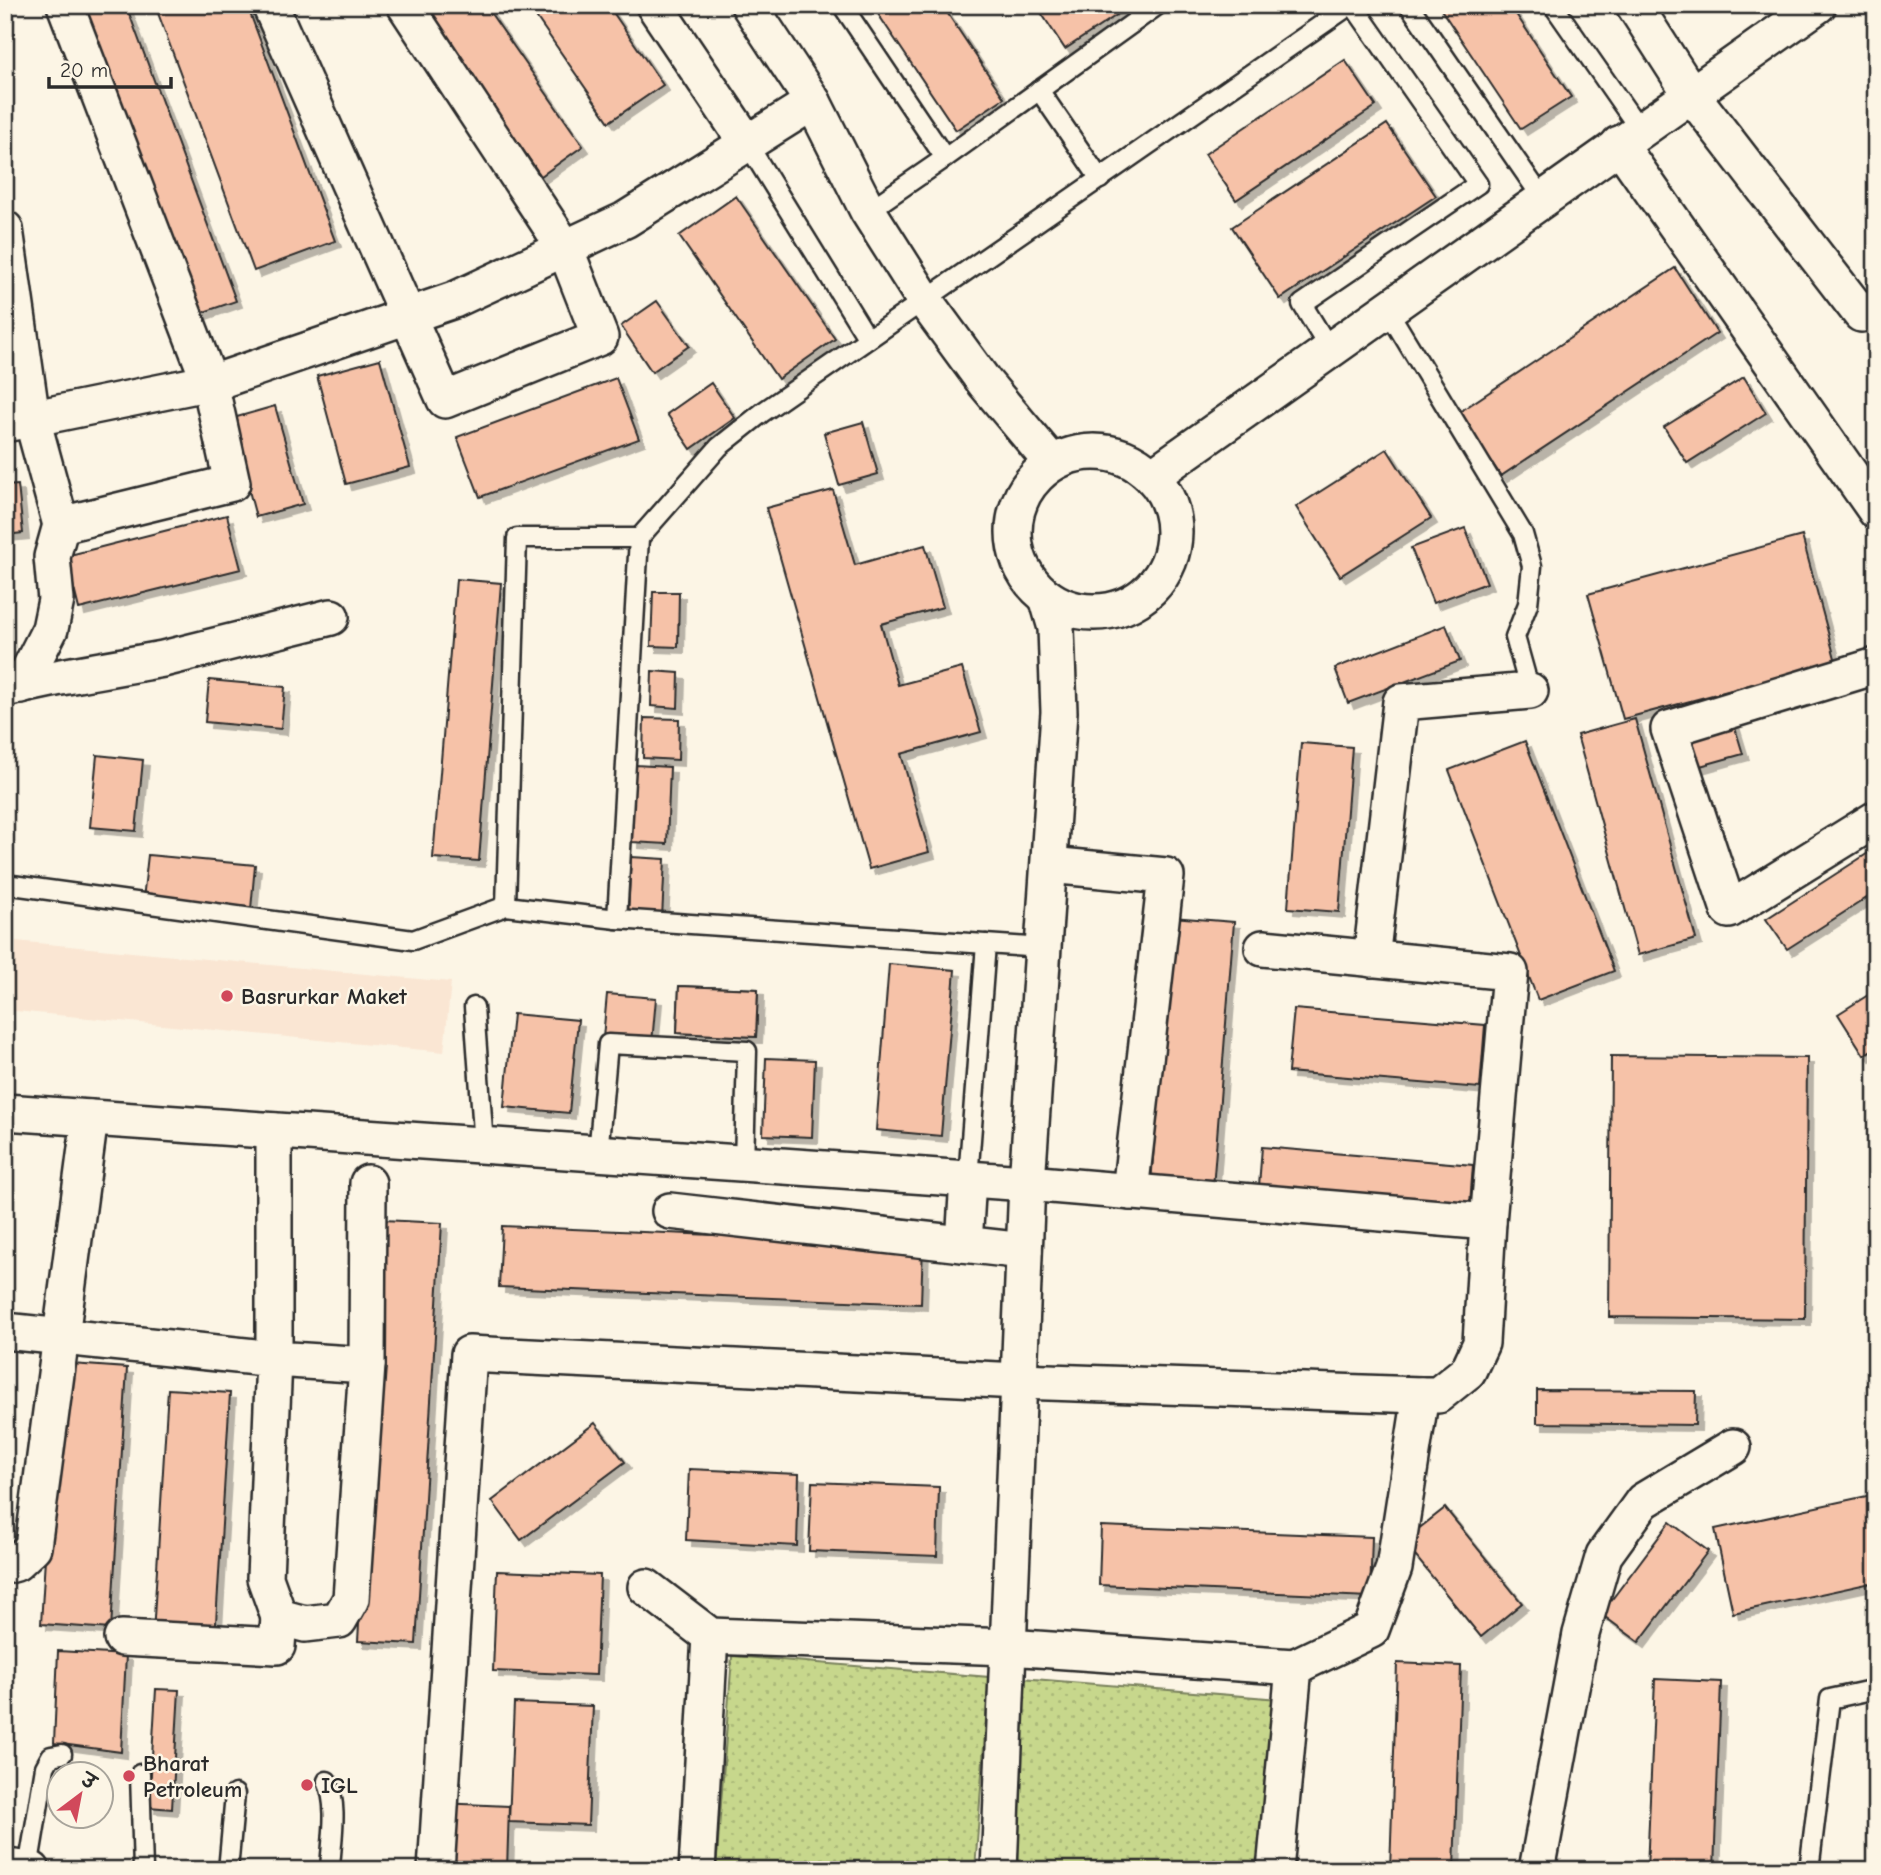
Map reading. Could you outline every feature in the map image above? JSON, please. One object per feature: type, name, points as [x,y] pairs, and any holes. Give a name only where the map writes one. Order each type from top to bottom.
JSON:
[{"type":"street","points":[[61,525],[232,482],[210,383],[65,5]]},
{"type":"street","points":[[270,5],[445,400],[600,337],[565,248],[405,5]]},
{"type":"street","points":[[654,5],[747,143]]},
{"type":"street","points":[[749,5],[813,102],[868,211],[925,301],[985,383],[1052,463]]},
{"type":"street","points":[[1634,5],[1691,94],[1871,318]]},
{"type":"street","points":[[1152,476],[1818,5]]},
{"type":"street","points":[[19,422],[210,383],[454,300],[625,220],[813,102]]},
{"type":"street","points":[[1630,137],[1876,511]]},
{"type":"street","points":[[5,229],[19,422],[61,525],[52,556],[56,600],[50,629],[13,687]]},
{"type":"street","points":[[1077,453],[1104,453],[1130,460],[1152,476],[1167,498],[1174,523],[1174,537],[1173,550],[1163,574],[1146,594],[1123,607],[1097,612],[1071,609],[1047,597],[1029,579],[1012,543],[1018,504],[1032,481],[1052,463],[1077,453]]},
{"type":"street","points":[[999,1870],[1027,1183],[1059,712],[1056,628],[1047,597]]},
{"type":"street","points":[[13,687],[163,659],[331,617]]},
{"type":"street","points":[[1876,666],[1669,729],[1730,910],[1876,819]]},
{"type":"street","points":[[1371,959],[1401,702],[1530,691]]},
{"type":"street","points":[[1049,865],[1166,876],[1130,1192]]},
{"type":"street","points":[[436,1870],[469,1354],[1019,1381],[1422,1395],[1438,1395],[1468,1371],[1481,1343],[1488,1222],[1510,972],[1263,948]]},
{"type":"street","points":[[5,1112],[1027,1183],[1488,1222]]},
{"type":"street","points":[[5,1566],[16,1563],[33,1547],[90,1118]]},
{"type":"street","points":[[121,1638],[277,1646],[279,1616],[265,1578],[274,1359],[274,1131]]},
{"type":"street","points":[[964,1244],[968,1179]]},
{"type":"street","points":[[279,1616],[305,1624],[339,1620],[351,1599],[367,1365],[368,1183]]},
{"type":"street","points":[[670,1211],[1024,1251]]},
{"type":"street","points":[[5,1331],[274,1359],[367,1365]]},
{"type":"street","points":[[646,1587],[710,1636],[1009,1647],[1294,1667],[1371,1630],[1394,1568],[1422,1395]]},
{"type":"street","points":[[1537,1870],[1581,1634],[1604,1555],[1643,1501],[1733,1447]]},
{"type":"street","points":[[697,1870],[710,1636]]},
{"type":"street","points":[[1275,1870],[1294,1667]]},
{"type":"street","points":[[5,1867],[30,1870]]},
{"type":"lane","points":[[842,5],[945,158]]},
{"type":"lane","points":[[868,211],[1158,5]]},
{"type":"lane","points":[[617,919],[639,538],[719,447],[763,412],[1352,5],[1478,184],[1302,304],[1330,350]]},
{"type":"lane","points":[[1409,5],[1543,199]]},
{"type":"lane","points":[[1553,5],[1630,137]]},
{"type":"lane","points":[[1039,90],[1100,180]]},
{"type":"lane","points":[[747,143],[868,339]]},
{"type":"lane","points":[[1387,309],[1523,534],[1532,566],[1528,604],[1515,637],[1530,691]]},
{"type":"lane","points":[[506,906],[517,538],[639,538]]},
{"type":"lane","points":[[5,884],[413,940],[506,906],[617,919],[1043,948]]},
{"type":"lane","points":[[968,1179],[986,944]]},
{"type":"lane","points":[[474,1007],[484,1146]]},
{"type":"lane","points":[[598,1154],[608,1044],[747,1051],[744,1164]]},
{"type":"lane","points":[[1810,1870],[1830,1699],[1876,1689]]},
{"type":"lane","points":[[30,1870],[45,1767],[51,1756],[62,1754]]},
{"type":"lane","points":[[140,1774],[143,1870]]},
{"type":"lane","points":[[327,1781],[332,1791],[333,1817],[330,1870]]},
{"type":"lane","points":[[228,1870],[235,1794]]},
{"type":"shaded area","name":"Basrurkar Maket","points":[[5,940],[451,982],[444,1052],[5,1010]]},
{"type":"green space","points":[[732,1656],[989,1677],[975,1870],[716,1870]]},
{"type":"green space","points":[[1021,1678],[1279,1699],[1266,1870],[1007,1870]]},
{"type":"building","points":[[83,5],[126,5],[236,301],[198,314]]},
{"type":"building","points":[[155,5],[247,5],[335,241],[254,271]]},
{"type":"building","points":[[422,5],[485,5],[583,146],[541,176]]},
{"type":"building","points":[[528,5],[608,5],[663,85],[609,122]]},
{"type":"building","points":[[872,5],[942,5],[1004,98],[956,130]]},
{"type":"building","points":[[1036,5],[1132,5],[1065,49]]},
{"type":"building","points":[[1438,5],[1510,5],[1571,97],[1521,129]]},
{"type":"building","points":[[1345,60],[1376,106],[1236,200],[1205,154]]},
{"type":"building","points":[[1387,124],[1436,196],[1280,299],[1232,227]]},
{"type":"building","points":[[736,196],[835,339],[778,379],[679,236]]},
{"type":"building","points":[[1675,268],[1717,333],[1501,476],[1458,413]]},
{"type":"building","points":[[657,301],[689,346],[652,372],[621,326]]},
{"type":"building","points":[[380,359],[410,467],[346,484],[317,376]]},
{"type":"building","points":[[1744,377],[1766,413],[1687,463],[1664,427]]},
{"type":"building","points":[[616,378],[639,439],[480,497],[457,437]]},
{"type":"building","points":[[711,383],[735,418],[691,449],[667,414]]},
{"type":"building","points":[[275,406],[303,504],[256,517],[230,419]]},
{"type":"building","points":[[863,422],[878,474],[839,485],[824,433]]},
{"type":"building","points":[[1387,449],[1431,518],[1340,576],[1296,507]]},
{"type":"building","points":[[18,485],[23,533],[5,535],[5,486]]},
{"type":"building","points":[[833,490],[855,565],[925,545],[943,607],[881,624],[898,685],[962,668],[981,732],[901,754],[929,852],[869,869],[766,508]]},
{"type":"building","points":[[227,515],[241,569],[79,609],[66,556]]},
{"type":"building","points":[[1465,528],[1487,583],[1433,603],[1411,548]]},
{"type":"building","points":[[1802,536],[1836,662],[1623,719],[1588,594]]},
{"type":"building","points":[[456,579],[501,583],[479,861],[433,858]]},
{"type":"building","points":[[653,592],[679,592],[678,647],[651,646]]},
{"type":"building","points":[[1446,625],[1460,661],[1348,703],[1335,668]]},
{"type":"building","points":[[652,671],[679,673],[678,708],[651,706]]},
{"type":"building","points":[[209,680],[285,687],[281,729],[205,722]]},
{"type":"building","points":[[644,718],[679,719],[678,760],[643,758]]},
{"type":"building","points":[[1635,719],[1696,939],[1638,955],[1577,735]]},
{"type":"building","points":[[1733,721],[1743,754],[1693,768],[1684,735]]},
{"type":"building","points":[[1525,741],[1614,971],[1538,1000],[1449,770]]},
{"type":"building","points":[[1301,743],[1352,747],[1339,912],[1288,908]]},
{"type":"building","points":[[97,755],[143,760],[136,831],[90,827]]},
{"type":"building","points":[[635,765],[670,767],[667,844],[632,842]]},
{"type":"building","points":[[1876,848],[1876,892],[1787,949],[1766,919]]},
{"type":"building","points":[[148,855],[255,865],[251,909],[143,899]]},
{"type":"building","points":[[631,857],[665,859],[662,918],[628,916]]},
{"type":"building","points":[[1172,917],[1234,922],[1213,1188],[1151,1183]]},
{"type":"building","points":[[889,964],[955,970],[941,1136],[876,1130]]},
{"type":"building","points":[[679,986],[758,989],[756,1037],[677,1033]]},
{"type":"building","points":[[679,986],[758,989],[756,1037],[677,1033]]},
{"type":"building","points":[[1876,990],[1876,1047],[1864,1055],[1838,1014]]},
{"type":"building","points":[[607,994],[656,998],[652,1043],[603,1038]]},
{"type":"building","points":[[1294,1009],[1485,1025],[1480,1088],[1288,1072]]},
{"type":"building","points":[[513,1014],[578,1020],[569,1113],[504,1107]]},
{"type":"building","points":[[1611,1056],[1807,1058],[1805,1319],[1609,1317]]},
{"type":"building","points":[[766,1058],[815,1060],[812,1137],[763,1135]]},
{"type":"building","points":[[1262,1147],[1473,1165],[1470,1204],[1259,1186]]},
{"type":"building","points":[[383,1220],[442,1223],[416,1644],[358,1641]]},
{"type":"building","points":[[502,1226],[923,1244],[921,1304],[499,1287]]},
{"type":"building","points":[[57,1363],[127,1368],[111,1629],[41,1624]]},
{"type":"building","points":[[168,1389],[230,1393],[215,1639],[153,1634]]},
{"type":"building","points":[[1537,1390],[1696,1391],[1695,1425],[1537,1423]]},
{"type":"building","points":[[595,1423],[625,1462],[521,1540],[492,1501]]},
{"type":"building","points":[[689,1469],[799,1474],[797,1546],[686,1540]]},
{"type":"building","points":[[812,1482],[939,1487],[937,1556],[809,1551]]},
{"type":"building","points":[[1876,1494],[1876,1582],[1733,1613],[1715,1529]]},
{"type":"building","points":[[1445,1508],[1522,1603],[1481,1637],[1403,1541]]},
{"type":"building","points":[[1670,1522],[1708,1551],[1639,1642],[1601,1614]]},
{"type":"building","points":[[1101,1526],[1372,1537],[1370,1597],[1099,1585]]},
{"type":"building","points":[[497,1571],[600,1575],[596,1675],[493,1671]]},
{"type":"building","points":[[58,1651],[126,1655],[121,1752],[54,1743]]},
{"type":"building","points":[[1397,1663],[1461,1666],[1454,1870],[1390,1870]]},
{"type":"building","points":[[1655,1679],[1721,1682],[1714,1870],[1647,1870]]},
{"type":"building","points":[[156,1689],[179,1690],[172,1809],[149,1807]]},
{"type":"building","points":[[514,1703],[593,1706],[588,1825],[509,1822]]},
{"type":"building","points":[[440,1803],[509,1806],[507,1870],[438,1870]]},
{"type":"place","name":"Basrurkar Maket","points":[[227,996]]},
{"type":"place","name":"Bharat Petroleum","points":[[129,1776]]},
{"type":"place","name":"IGL","points":[[307,1785]]}]
